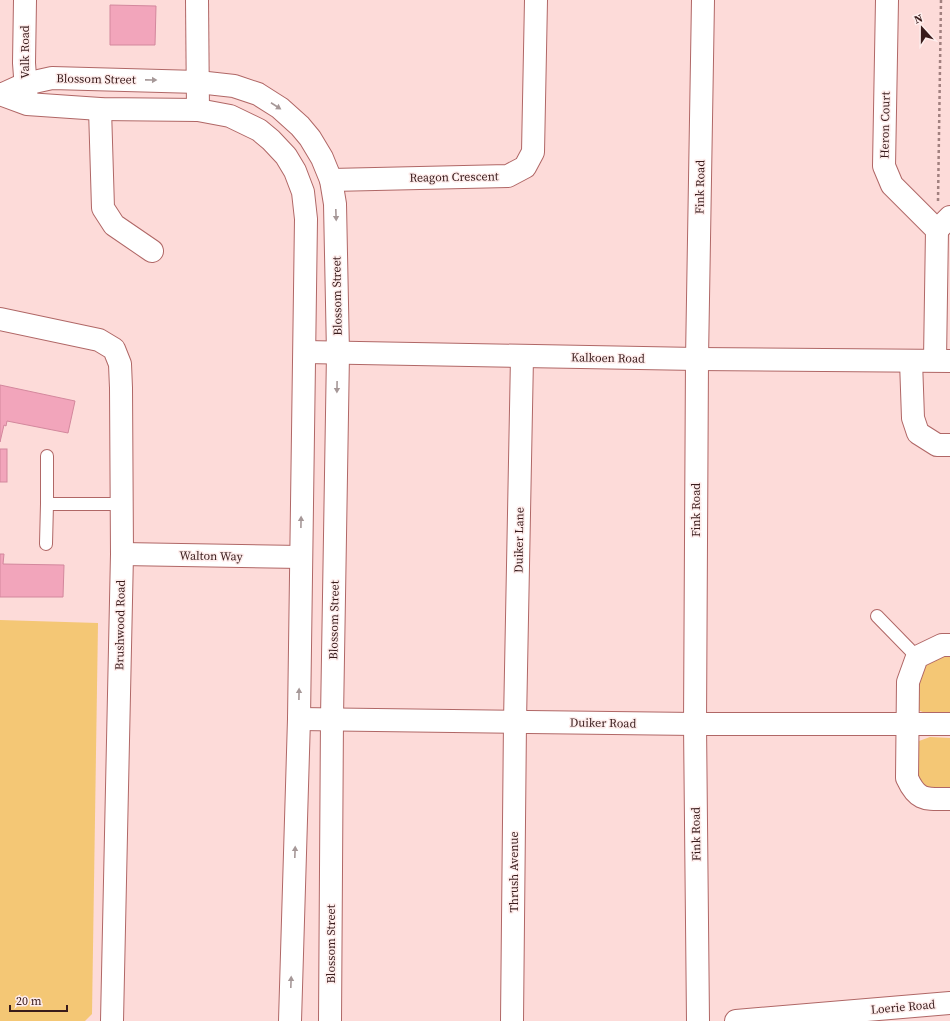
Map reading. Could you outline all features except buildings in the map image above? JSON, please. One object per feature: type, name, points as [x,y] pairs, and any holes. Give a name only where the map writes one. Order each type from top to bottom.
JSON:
[{"type":"street","name":"Valk Road","points":[[25,0],[26,94]]},
{"type":"street","points":[[197,0],[198,110]]},
{"type":"street","name":"Reagon Crescent","points":[[331,180],[508,176],[525,167],[533,152],[536,0]]},
{"type":"street","name":"Fink Road","points":[[698,1021],[695,724],[697,359],[703,0]]},
{"type":"street","name":"Heron Court","points":[[887,0],[884,166],[892,185],[943,224]]},
{"type":"street","name":"Blossom Street","points":[[26,94],[52,78],[198,82],[234,86],[258,94],[280,108],[300,126],[310,138],[322,158],[331,180],[335,204],[337,247],[338,353],[332,718],[330,1021]]},
{"type":"street","name":"Blossom Street","points":[[1,94],[26,94],[100,109],[198,110],[230,116],[259,130],[271,140],[286,156],[295,171],[303,192],[306,219],[305,352],[299,719],[290,1021]]},
{"type":"street","points":[[100,109],[103,208],[114,225],[152,251]]},
{"type":"street","points":[[943,224],[943,360]]},
{"type":"street","points":[[306,248],[337,247]]},
{"type":"street","name":"Brushwood Road","points":[[0,319],[99,340],[114,349],[120,364],[122,554],[112,1021]]},
{"type":"street","name":"Kalkoen Road","points":[[305,352],[522,357],[912,361],[943,360]]},
{"type":"street","name":"Duiker Lane","points":[[515,722],[522,357]]},
{"type":"street","points":[[912,361],[913,418],[918,433],[937,445],[950,446]]},
{"type":"street","name":"Walton Way","points":[[122,554],[301,557]]},
{"type":"street","points":[[950,645],[942,645],[917,657],[908,682],[906,778],[913,791],[926,799],[950,799]]},
{"type":"street","name":"Duiker Road","points":[[299,719],[332,718],[695,724],[950,724]]},
{"type":"street","name":"Thrush Avenue","points":[[512,1021],[515,722]]},
{"type":"street","name":"Loerie Road","points":[[736,1021],[854,1016],[950,1003]]},
{"type":"lane","points":[[46,544],[47,456]]},
{"type":"lane","points":[[47,504],[122,504]]},
{"type":"lane","points":[[877,616],[917,657]]},
{"type":"path","points":[[941,0],[939,187],[943,224]]},
{"type":"shaded area","points":[[0,620],[98,623],[92,1014],[85,1021],[0,1021]]},
{"type":"shaded area","points":[[950,651],[950,715],[930,715],[918,710],[918,664]]},
{"type":"shaded area","points":[[930,737],[950,738],[950,792],[919,787],[914,749],[919,741]]}]
